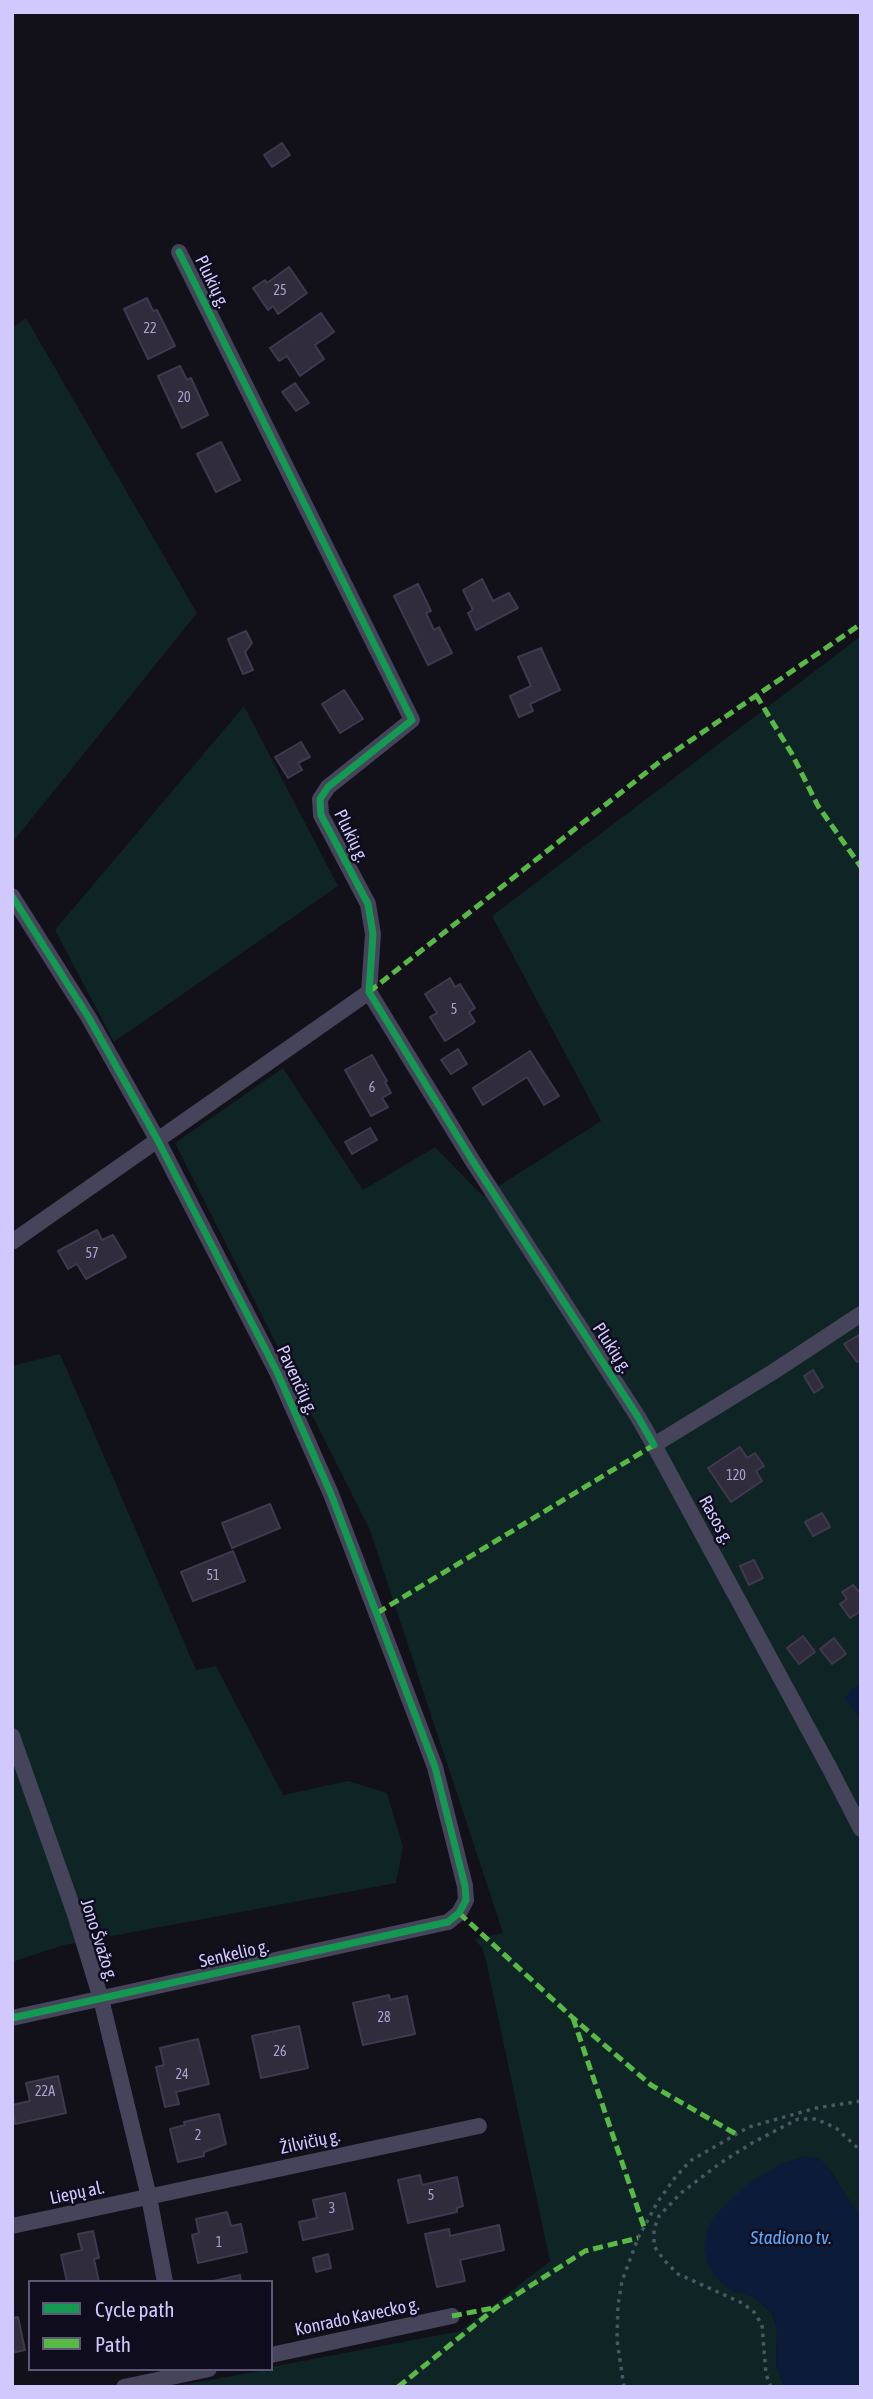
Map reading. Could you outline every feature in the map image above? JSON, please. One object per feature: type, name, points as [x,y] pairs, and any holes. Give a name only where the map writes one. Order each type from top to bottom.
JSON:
[{"type":"street","name":"Plukių g.","points":[[179,252],[412,720],[328,787],[320,799],[321,815],[368,904],[373,934],[369,992],[472,1160],[654,1445]]},
{"type":"street","name":"Pavenčių g.","points":[[13,898],[89,1018],[158,1139],[277,1372],[335,1506],[435,1767],[465,1886],[466,1900],[459,1913]]},
{"type":"street","points":[[12,1242],[369,992]]},
{"type":"street","points":[[654,1445],[861,1314]]},
{"type":"street","name":"Rasos g.","points":[[654,1445],[861,1829]]},
{"type":"street","name":"Jono Švažo g.","points":[[12,1736],[102,1999],[149,2197],[165,2280]]},
{"type":"street","name":"Senkelio g.","points":[[12,2018],[448,1922],[459,1913]]},
{"type":"street","name":"Žilvičių g.","points":[[149,2197],[479,2126]]},
{"type":"street","name":"Liepų al.","points":[[12,2226],[149,2197]]},
{"type":"street","name":"Konrado Kavecko g.","points":[[273,2356],[452,2316]]},
{"type":"street","points":[[124,2387],[182,2372]]},
{"type":"path","points":[[624,2387],[617,2340],[618,2305],[626,2270],[638,2238],[674,2179],[699,2154],[750,2127],[796,2114],[861,2101]]},
{"type":"path","points":[[796,2114],[799,2119]]},
{"type":"path","points":[[771,2387],[766,2374],[762,2325],[754,2312],[742,2303],[678,2274],[654,2246],[654,2229],[659,2216],[681,2193],[719,2164],[752,2143],[799,2119],[816,2119],[836,2128],[861,2151]]},
{"type":"path","points":[[652,2212],[659,2216]]},
{"type":"green space","points":[[26,318],[197,613],[12,843],[12,328]]},
{"type":"green space","points":[[861,636],[861,2218],[828,2167],[732,2291],[753,2296],[771,2312],[777,2328],[776,2366],[785,2387],[170,2387],[273,2371],[273,2367],[460,2331],[550,2261],[486,1961],[482,1948],[474,1939],[503,1933],[370,1530],[175,1143],[283,1068],[363,1190],[435,1147],[483,1196],[601,1121],[492,916]]},
{"type":"green space","points":[[244,706],[338,886],[114,1042],[55,930]]},
{"type":"green space","points":[[60,1354],[196,1670],[216,1666],[283,1795],[348,1781],[387,1793],[403,1847],[396,1883],[64,1945],[12,1962],[12,1366]]},
{"type":"water","points":[[861,1686],[861,1719],[845,1698],[851,1689]]},
{"type":"water","name":"Stadiono tv.","points":[[807,2156],[820,2159],[828,2167],[861,2218],[861,2387],[785,2387],[776,2366],[777,2328],[771,2312],[753,2296],[732,2291],[719,2281],[708,2265],[704,2248],[707,2230],[715,2215],[749,2183],[783,2163]]},
{"type":"building","points":[[282,143],[290,155],[272,167],[264,155]]},
{"type":"building","points":[[289,267],[307,293],[278,314],[273,306],[268,310],[253,288],[265,280],[267,283]]},
{"type":"building","points":[[147,298],[153,311],[157,310],[175,346],[148,359],[124,309]]},
{"type":"building","points":[[321,313],[334,332],[315,345],[324,359],[300,376],[287,356],[279,361],[270,348]]},
{"type":"building","points":[[180,366],[187,380],[191,378],[208,415],[182,428],[158,376]]},
{"type":"building","points":[[295,383],[309,403],[296,411],[282,392]]},
{"type":"building","points":[[221,442],[240,480],[216,492],[197,454]]},
{"type":"building","points":[[482,579],[493,601],[509,593],[518,608],[476,630],[468,613],[473,610],[463,590]]},
{"type":"building","points":[[418,584],[431,611],[426,613],[434,630],[439,627],[452,653],[428,665],[394,596]]},
{"type":"building","points":[[246,631],[252,643],[245,652],[253,670],[243,674],[228,639]]},
{"type":"building","points":[[541,648],[560,690],[530,704],[533,711],[519,717],[510,696],[531,686],[518,657]]},
{"type":"building","points":[[344,690],[363,719],[340,733],[322,704]]},
{"type":"building","points":[[301,742],[310,757],[298,763],[302,770],[288,778],[275,757]]},
{"type":"building","points":[[450,978],[455,987],[460,984],[475,1008],[469,1012],[475,1022],[445,1041],[430,1017],[437,1013],[425,994]]},
{"type":"building","points":[[458,1049],[467,1064],[451,1074],[441,1060]]},
{"type":"building","points":[[530,1051],[559,1096],[544,1105],[527,1077],[483,1105],[473,1088]]},
{"type":"building","points":[[372,1055],[391,1093],[382,1098],[388,1107],[371,1116],[345,1070]]},
{"type":"building","points":[[370,1128],[377,1140],[352,1154],[345,1142]]},
{"type":"building","points":[[97,1230],[102,1240],[113,1235],[126,1257],[86,1279],[77,1264],[68,1269],[58,1251]]},
{"type":"building","points":[[859,1335],[861,1359],[857,1362],[844,1344]]},
{"type":"building","points":[[813,1370],[823,1387],[814,1393],[804,1376]]},
{"type":"building","points":[[740,1447],[747,1458],[755,1453],[764,1466],[756,1471],[762,1481],[731,1502],[708,1468]]},
{"type":"building","points":[[270,1504],[280,1528],[232,1548],[222,1523]]},
{"type":"building","points":[[822,1513],[830,1527],[813,1536],[805,1522]]},
{"type":"building","points":[[233,1551],[245,1581],[193,1601],[181,1572]]},
{"type":"building","points":[[754,1560],[763,1578],[749,1585],[740,1566]]},
{"type":"building","points":[[853,1585],[858,1591],[861,1589],[861,1611],[850,1618],[840,1604],[847,1599],[842,1592]]},
{"type":"building","points":[[803,1636],[815,1652],[799,1664],[787,1648]]},
{"type":"building","points":[[834,1638],[846,1654],[832,1664],[820,1649]]},
{"type":"building","points":[[389,1995],[390,2000],[407,1996],[415,2034],[363,2045],[353,2003]]},
{"type":"building","points":[[299,2026],[308,2068],[261,2078],[252,2036]]},
{"type":"building","points":[[198,2039],[209,2084],[176,2092],[179,2104],[165,2107],[156,2067],[164,2065],[160,2048]]},
{"type":"building","points":[[58,2076],[66,2113],[15,2124],[12,2105],[30,2101],[26,2083]]},
{"type":"building","points":[[219,2114],[226,2144],[204,2152],[204,2156],[178,2162],[170,2129],[185,2125],[184,2122]]},
{"type":"building","points":[[420,2175],[422,2185],[457,2177],[463,2206],[457,2208],[457,2212],[408,2223],[398,2180]]},
{"type":"building","points":[[345,2193],[353,2229],[303,2240],[299,2222],[317,2218],[313,2200]]},
{"type":"building","points":[[227,2212],[231,2226],[241,2224],[247,2252],[198,2263],[192,2235],[199,2233],[196,2219]]},
{"type":"building","points":[[499,2225],[504,2250],[460,2260],[465,2281],[437,2287],[425,2234],[449,2229],[450,2236]]},
{"type":"building","points":[[93,2231],[99,2258],[94,2259],[99,2280],[67,2280],[61,2255],[82,2250],[78,2234]]},
{"type":"building","points":[[328,2254],[331,2268],[316,2272],[313,2258]]},
{"type":"building","points":[[240,2275],[241,2280],[218,2280]]},
{"type":"building","points":[[18,2317],[25,2350],[12,2353],[12,2318]]},
{"type":"marked path","points":[[369,992],[662,760],[861,624]]},
{"type":"marked path","points":[[756,695],[792,754],[818,806],[861,867]]},
{"type":"marked path","points":[[377,1613],[654,1445]]},
{"type":"marked path","points":[[459,1913],[573,2018],[651,2085],[736,2134]]},
{"type":"marked path","points":[[573,2018],[644,2227]]},
{"type":"marked path","points":[[398,2387],[497,2307],[585,2251],[638,2238]]},
{"type":"marked path","points":[[452,2316],[493,2308]]},
{"type":"cycle path","points":[[179,252],[412,720],[328,787],[320,799],[321,815],[368,904],[373,934],[369,992],[472,1160],[654,1445]]},
{"type":"cycle path","points":[[12,896],[89,1018],[157,1139],[277,1372],[331,1494],[435,1767],[465,1886],[466,1900],[459,1913],[448,1922],[12,2018]]}]
